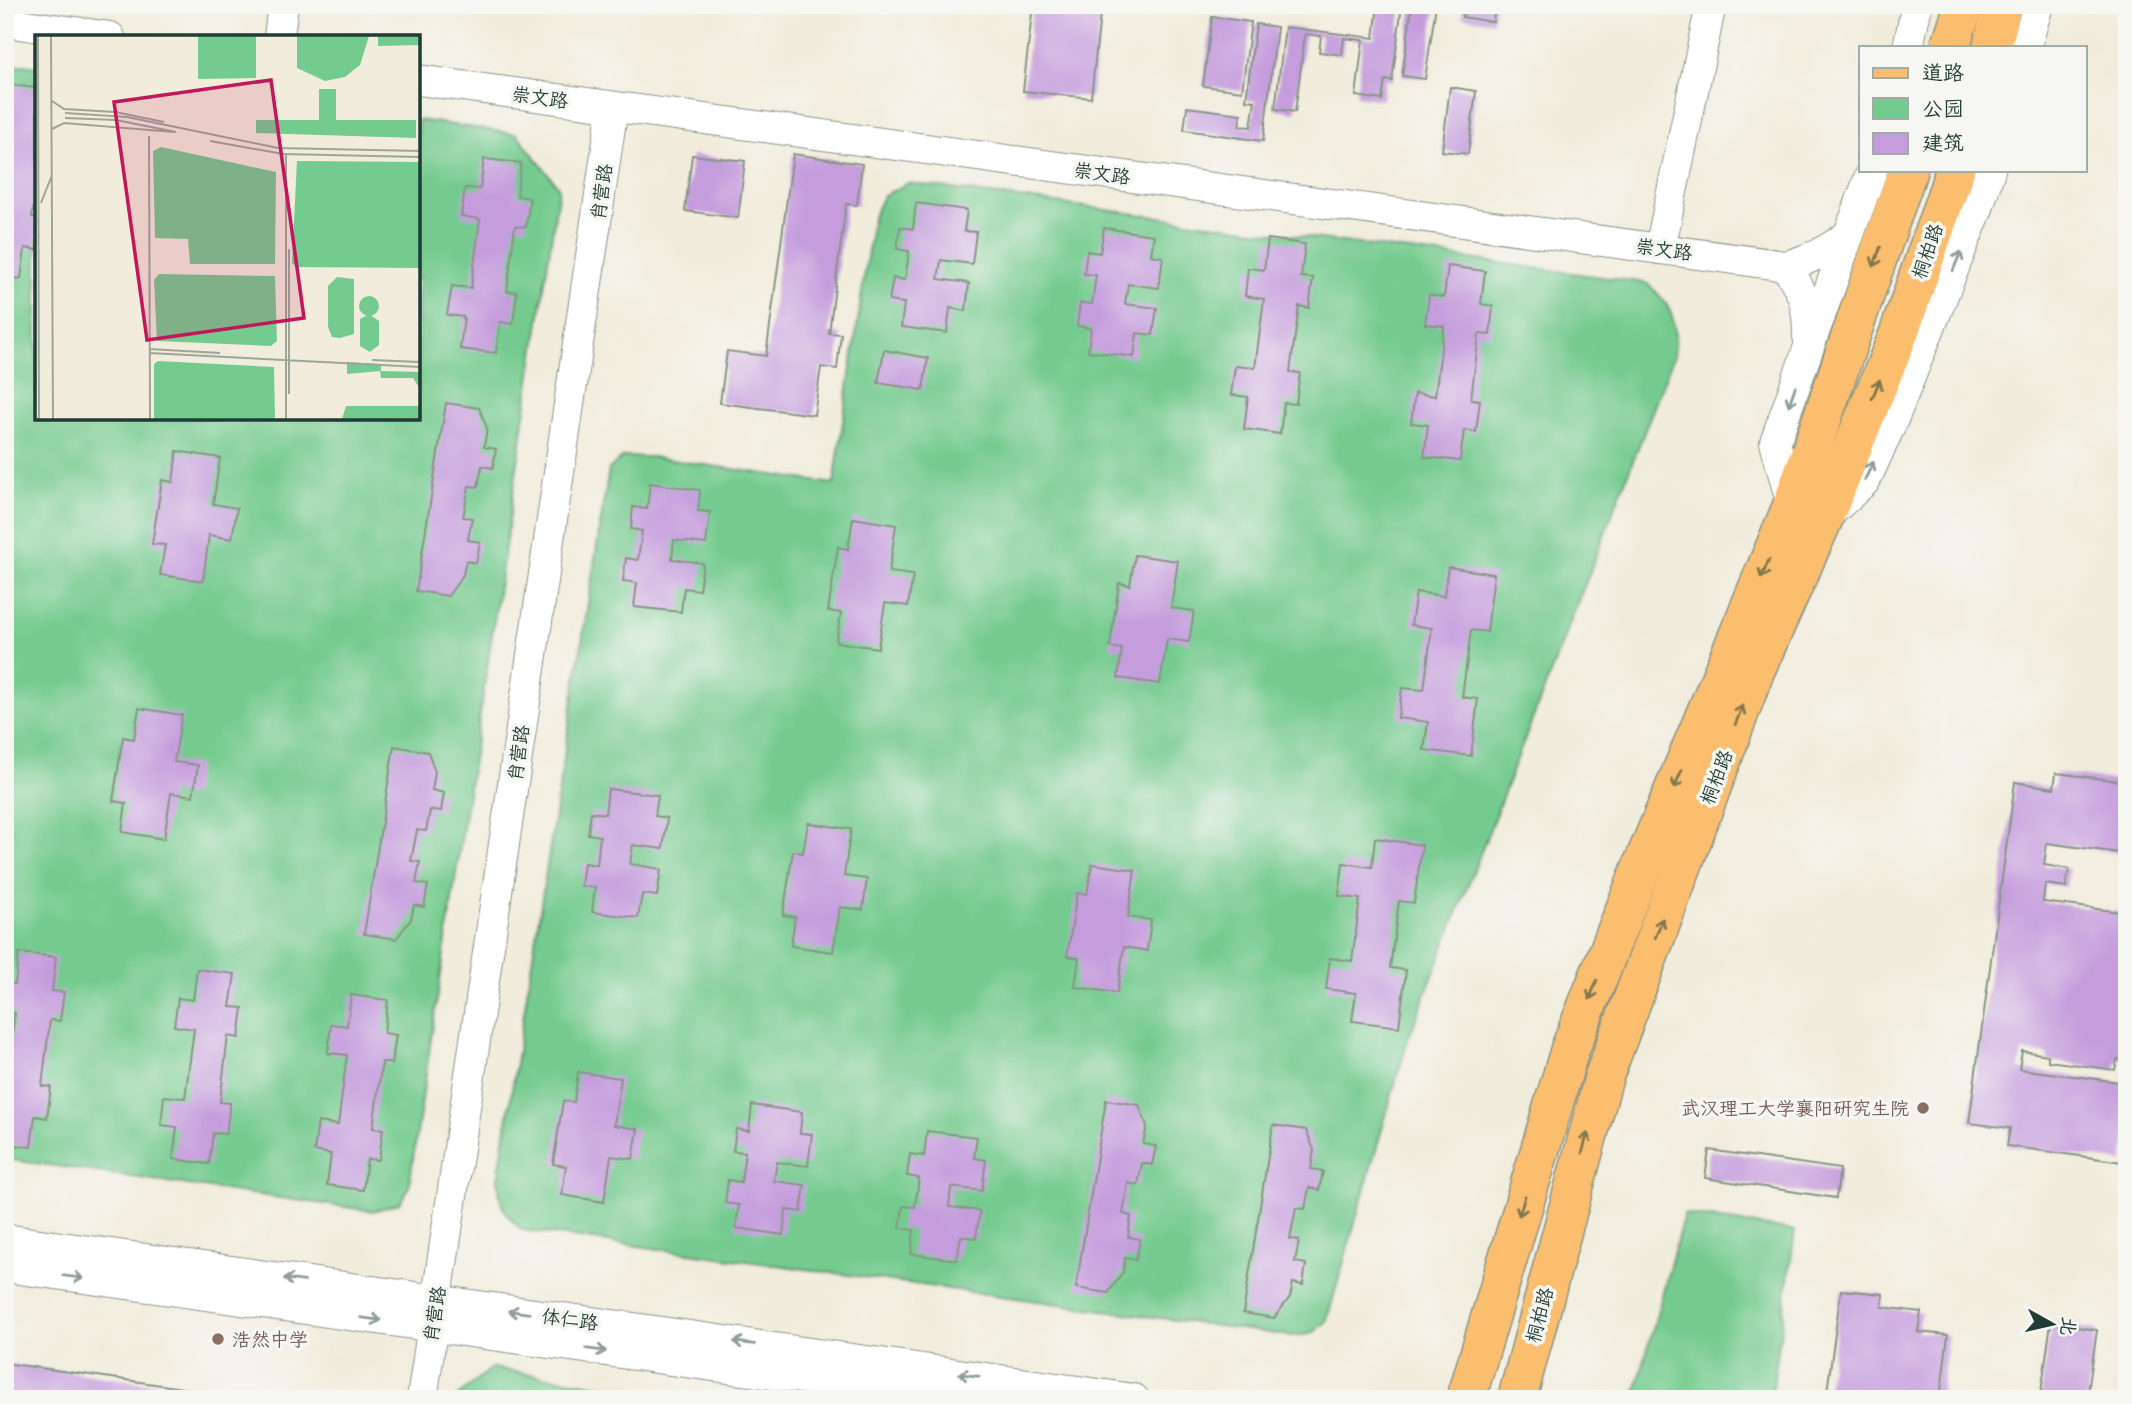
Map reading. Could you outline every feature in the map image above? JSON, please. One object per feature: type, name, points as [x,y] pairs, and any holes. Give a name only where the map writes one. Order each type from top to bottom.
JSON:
[{"type":"main road","points":[[1950,46],[1964,5]]},
{"type":"main road","points":[[1992,46],[2002,5]]},
{"type":"main road","name":"桐柏路","points":[[1517,1399],[1604,1076],[1755,671],[1807,513],[1907,172]]},
{"type":"main road","name":"桐柏路","points":[[1807,513],[1899,333],[1954,172]]},
{"type":"main road","points":[[1466,1399],[1570,1049],[1642,866],[1807,513]]},
{"type":"street","points":[[279,35],[283,5]]},
{"type":"street","points":[[1660,249],[1711,5]]},
{"type":"street","points":[[1908,46],[1917,5]]},
{"type":"street","points":[[2026,46],[2038,5]]},
{"type":"street","points":[[5,22],[96,35]]},
{"type":"street","name":"崇文路","points":[[420,80],[1786,266]]},
{"type":"street","name":"肖营路","points":[[422,1399],[613,107]]},
{"type":"street","points":[[1871,172],[1775,442],[1807,513],[1865,481],[1892,422],[1978,208],[1989,172]]},
{"type":"street","points":[[1809,348],[1808,310],[1803,293],[1786,266],[1809,260],[1849,234]]},
{"type":"street","name":"体仁路","points":[[5,1239],[434,1314],[951,1399]]},
{"type":"street","name":"体仁路","points":[[5,1267],[434,1314],[1134,1399]]},
{"type":"green space","points":[[5,66],[35,67],[35,420],[420,420],[420,120],[517,134],[559,188],[409,1186],[400,1203],[373,1211],[5,1159]]},
{"type":"green space","points":[[908,183],[1646,283],[1662,298],[1671,314],[1675,333],[1674,355],[1407,1042],[1326,1323],[1311,1334],[1291,1336],[522,1230],[506,1213],[501,1202],[498,1179],[609,469],[623,457],[652,457],[834,484],[873,217],[883,196]]},
{"type":"green space","points":[[1684,1214],[1795,1231],[1771,1399],[1634,1399]]},
{"type":"green space","points":[[492,1368],[685,1399],[454,1399]]},
{"type":"building","points":[[1033,5],[1101,5],[1091,98],[1023,91]]},
{"type":"building","points":[[1378,5],[1402,5],[1392,81],[1385,80],[1382,100],[1356,96],[1363,40],[1344,38],[1342,55],[1319,52],[1321,36],[1305,34],[1295,112],[1275,109],[1285,27],[1374,38]]},
{"type":"building","points":[[1412,5],[1436,5],[1425,79],[1402,76]]},
{"type":"building","points":[[1464,5],[1495,5],[1493,22],[1462,17]]},
{"type":"building","points":[[1212,17],[1251,22],[1242,91],[1203,86]]},
{"type":"building","points":[[1256,24],[1277,27],[1263,141],[1184,130],[1187,107],[1241,114],[1239,126],[1251,127],[1255,101],[1246,100]]},
{"type":"building","points":[[9,85],[35,88],[35,195],[32,217],[35,218],[35,250],[25,248],[21,279],[5,277],[5,116]]},
{"type":"building","points":[[1450,87],[1476,91],[1468,154],[1442,151]]},
{"type":"building","points":[[793,154],[862,164],[857,205],[846,204],[829,333],[841,334],[837,369],[821,367],[814,415],[720,403],[727,351],[766,356]]},
{"type":"building","points":[[692,155],[745,161],[738,218],[685,211]]},
{"type":"building","points":[[484,159],[521,163],[517,196],[530,198],[526,227],[515,226],[507,291],[517,292],[513,324],[500,322],[496,353],[460,349],[464,317],[447,315],[452,286],[471,288],[480,219],[461,216],[465,188],[480,189]]},
{"type":"building","points":[[916,203],[967,210],[964,231],[976,232],[972,264],[941,260],[938,279],[969,283],[966,311],[950,308],[947,333],[901,327],[904,303],[889,301],[893,278],[905,280],[909,251],[897,249],[900,227],[913,229]]},
{"type":"building","points":[[1104,228],[1154,235],[1151,255],[1163,257],[1159,288],[1128,284],[1125,304],[1157,308],[1153,335],[1137,333],[1134,357],[1088,351],[1091,328],[1077,326],[1080,303],[1092,304],[1096,275],[1084,274],[1087,251],[1100,253]]},
{"type":"building","points":[[1268,239],[1305,244],[1301,277],[1313,278],[1309,308],[1299,306],[1290,372],[1300,373],[1296,404],[1284,403],[1280,434],[1244,429],[1248,397],[1231,395],[1235,366],[1255,368],[1264,299],[1245,296],[1248,268],[1264,270]]},
{"type":"building","points":[[1448,266],[1485,271],[1481,304],[1493,306],[1490,335],[1479,334],[1471,399],[1480,400],[1476,432],[1464,430],[1460,461],[1424,457],[1428,425],[1411,423],[1415,393],[1435,396],[1444,326],[1425,324],[1429,295],[1444,297]]},
{"type":"building","points":[[884,350],[928,358],[923,390],[878,383]]},
{"type":"building","points":[[446,403],[479,408],[487,428],[484,447],[496,449],[493,468],[482,466],[478,487],[469,486],[463,517],[472,518],[468,540],[480,542],[476,563],[466,561],[463,575],[448,596],[416,591]]},
{"type":"building","points":[[177,451],[220,458],[213,504],[237,508],[232,539],[209,535],[203,581],[160,575],[165,545],[152,544],[162,480],[173,482]]},
{"type":"building","points":[[650,483],[700,490],[698,511],[710,512],[706,544],[674,540],[672,559],[703,563],[699,590],[684,588],[681,612],[634,607],[637,583],[623,581],[626,558],[638,560],[642,531],[631,529],[633,507],[647,509]]},
{"type":"building","points":[[853,518],[896,525],[889,572],[913,575],[908,606],[885,603],[878,648],[836,642],[841,613],[828,611],[838,547],[848,549]]},
{"type":"building","points":[[1135,555],[1178,561],[1171,608],[1194,611],[1189,642],[1167,639],[1160,684],[1118,678],[1122,649],[1110,647],[1119,583],[1130,585]]},
{"type":"building","points":[[1448,567],[1494,574],[1487,632],[1471,630],[1462,697],[1478,699],[1471,756],[1424,750],[1428,722],[1398,718],[1402,688],[1424,690],[1432,628],[1411,625],[1416,592],[1444,596]]},
{"type":"building","points":[[139,708],[182,715],[174,762],[198,765],[193,796],[171,793],[164,839],[122,832],[126,803],[113,801],[123,737],[134,739]]},
{"type":"building","points":[[394,746],[428,752],[435,772],[432,790],[444,793],[441,811],[430,810],[426,831],[417,830],[411,861],[420,862],[416,883],[428,885],[424,907],[414,905],[411,919],[396,939],[364,934]]},
{"type":"building","points":[[2056,773],[2127,782],[2127,854],[2047,843],[2044,865],[2069,869],[2066,887],[2045,884],[2043,902],[2127,913],[2127,1060],[2117,1059],[2115,1070],[2048,1061],[2048,1055],[2022,1051],[2019,1069],[2127,1083],[2127,1133],[2123,1162],[2007,1146],[2010,1128],[1969,1123],[2015,782],[2054,788]]},
{"type":"building","points":[[608,789],[658,795],[655,816],[667,818],[663,849],[633,845],[630,864],[661,869],[657,896],[642,894],[638,918],[592,912],[595,888],[581,886],[584,863],[597,865],[600,836],[588,834],[591,812],[605,814]]},
{"type":"building","points":[[808,823],[851,829],[844,876],[867,879],[863,910],[840,907],[833,952],[791,946],[795,917],[783,915],[793,851],[803,853]]},
{"type":"building","points":[[1375,838],[1422,845],[1414,903],[1399,901],[1390,968],[1406,970],[1399,1027],[1352,1021],[1356,993],[1326,989],[1330,958],[1352,961],[1360,899],[1339,896],[1343,863],[1372,867]]},
{"type":"building","points":[[1092,864],[1135,870],[1128,917],[1151,920],[1147,951],[1124,947],[1117,993],[1075,987],[1079,958],[1067,956],[1077,893],[1087,894]]},
{"type":"building","points":[[19,953],[56,957],[52,991],[64,992],[60,1021],[50,1020],[42,1086],[51,1087],[47,1118],[35,1116],[31,1147],[5,1144],[5,1082],[15,1013],[5,1011],[5,982],[15,984]]},
{"type":"building","points":[[197,969],[235,974],[230,1007],[243,1008],[239,1038],[228,1036],[220,1102],[230,1103],[226,1134],[213,1133],[209,1164],[173,1159],[177,1127],[161,1125],[164,1096],[185,1098],[194,1029],[174,1026],[178,998],[193,1000]]},
{"type":"building","points":[[351,995],[388,1000],[384,1033],[396,1035],[392,1064],[382,1062],[373,1128],[383,1129],[379,1160],[367,1159],[363,1190],[327,1185],[331,1154],[314,1151],[318,1122],[338,1125],[347,1055],[328,1053],[331,1024],[347,1026]]},
{"type":"building","points":[[578,1072],[621,1078],[614,1125],[638,1129],[633,1159],[611,1156],[604,1202],[562,1195],[566,1166],[553,1164],[563,1101],[574,1102]]},
{"type":"building","points":[[1106,1100],[1139,1105],[1147,1126],[1143,1144],[1156,1146],[1152,1165],[1142,1163],[1138,1185],[1128,1183],[1123,1214],[1131,1216],[1128,1237],[1140,1239],[1136,1260],[1125,1258],[1123,1272],[1108,1293],[1076,1288]]},
{"type":"building","points":[[752,1105],[802,1112],[800,1133],[812,1134],[808,1166],[777,1162],[774,1181],[805,1185],[801,1212],[786,1210],[783,1235],[736,1228],[739,1205],[725,1203],[728,1180],[741,1182],[745,1152],[733,1151],[736,1129],[749,1131]]},
{"type":"building","points":[[1273,1125],[1306,1130],[1314,1150],[1311,1169],[1323,1171],[1319,1190],[1309,1188],[1305,1209],[1296,1208],[1290,1239],[1299,1240],[1295,1262],[1306,1264],[1303,1285],[1293,1283],[1290,1297],[1274,1318],[1243,1313]]},
{"type":"building","points":[[927,1131],[977,1137],[974,1158],[986,1160],[982,1191],[951,1187],[949,1207],[980,1211],[976,1238],[961,1236],[957,1260],[911,1254],[914,1230],[900,1228],[903,1206],[915,1207],[919,1178],[907,1176],[910,1154],[924,1156]]},
{"type":"building","points":[[1709,1150],[1840,1169],[1836,1198],[1705,1178]]},
{"type":"building","points":[[1841,1290],[1883,1294],[1882,1307],[1921,1312],[1918,1332],[1948,1335],[1940,1399],[1826,1399]]},
{"type":"building","points":[[2051,1323],[2097,1330],[2087,1399],[2040,1399]]},
{"type":"building","points":[[5,1363],[247,1397],[247,1399],[5,1399]]},
{"type":"place","name":"武汉理工大学襄阳研究生院","points":[[1923,1108]]},
{"type":"place","name":"浩然中学","points":[[218,1339]]}]
